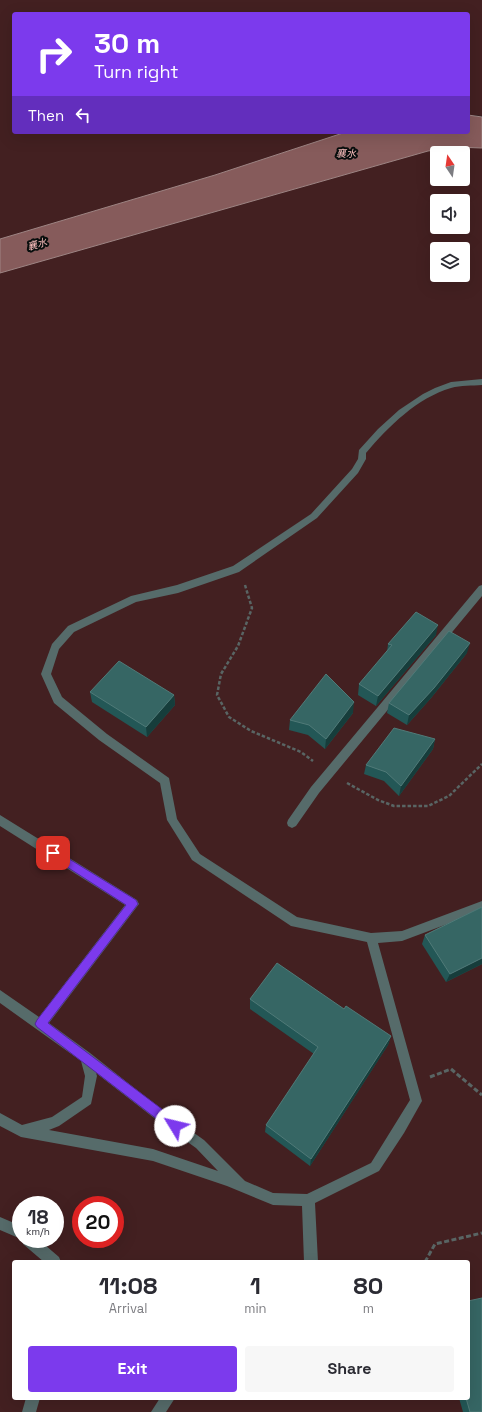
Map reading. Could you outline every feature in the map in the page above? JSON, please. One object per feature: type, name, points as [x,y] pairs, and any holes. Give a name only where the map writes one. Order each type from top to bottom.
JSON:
[{"type":"street","points":[[482,382],[451,385],[421,398],[380,432],[362,452],[362,459],[355,471],[314,516],[236,570],[178,589],[134,599],[70,629],[55,647],[46,674],[58,700],[103,738],[165,782],[172,820],[196,857],[295,922],[371,938],[402,936],[482,906]]},
{"type":"street","points":[[292,823],[328,775],[482,589]]},
{"type":"street","points":[[0,820],[133,904],[41,1024]]},
{"type":"street","points":[[0,1119],[21,1131],[153,1155],[273,1199],[308,1200],[375,1167],[416,1101],[371,938]]},
{"type":"street","points":[[0,996],[86,1057],[162,1117],[200,1144],[243,1187]]},
{"type":"street","points":[[21,1131],[55,1122],[87,1100],[91,1076],[86,1057]]},
{"type":"street","points":[[308,1200],[311,1260]]},
{"type":"street","points":[[0,1224],[12,1229]]},
{"type":"street","points":[[38,1248],[52,1260]]},
{"type":"street","points":[[29,1412],[32,1400]]},
{"type":"street","points":[[158,1412],[167,1400]]},
{"type":"path","points":[[236,570],[247,588],[252,608],[238,646],[221,674],[217,695],[229,717],[250,731],[301,752],[310,758],[328,775],[362,790],[378,800],[394,806],[428,806],[449,796],[482,764]]},
{"type":"path","points":[[411,1084],[451,1069],[482,1095]]},
{"type":"path","points":[[426,1260],[435,1244],[482,1233]]},
{"type":"shaded area","points":[[0,0],[482,0],[482,116],[470,115],[470,12],[12,12],[12,134],[340,134],[215,175],[0,239]]},
{"type":"shaded area","points":[[470,148],[482,148],[482,1412],[0,1412],[0,273],[428,151],[430,151],[430,186],[470,186]]},
{"type":"water","name":"襄水","points":[[470,115],[482,117],[482,148],[470,148],[470,146],[430,146],[430,151],[0,273],[0,239],[215,175],[340,134],[470,134]]},
{"type":"building","points":[[416,612],[438,625],[378,696],[359,684],[392,645],[388,644]]},
{"type":"building","points":[[449,631],[470,643],[434,688],[409,715],[389,703]]},
{"type":"building","points":[[119,661],[174,695],[146,727],[90,692]]},
{"type":"building","points":[[326,674],[354,702],[326,739],[309,725],[290,720]]},
{"type":"building","points":[[394,728],[435,739],[401,786],[386,772],[366,765]]},
{"type":"building","points":[[482,907],[482,958],[450,974],[425,935]]},
{"type":"building","points":[[277,963],[344,1009],[346,1006],[391,1036],[311,1159],[266,1125],[318,1047],[250,999]]},
{"type":"building","points":[[482,1298],[482,1412],[470,1412],[467,1400],[470,1400],[470,1301]]},
{"type":"route","points":[[53,853],[133,904],[41,1024],[175,1126]]}]
